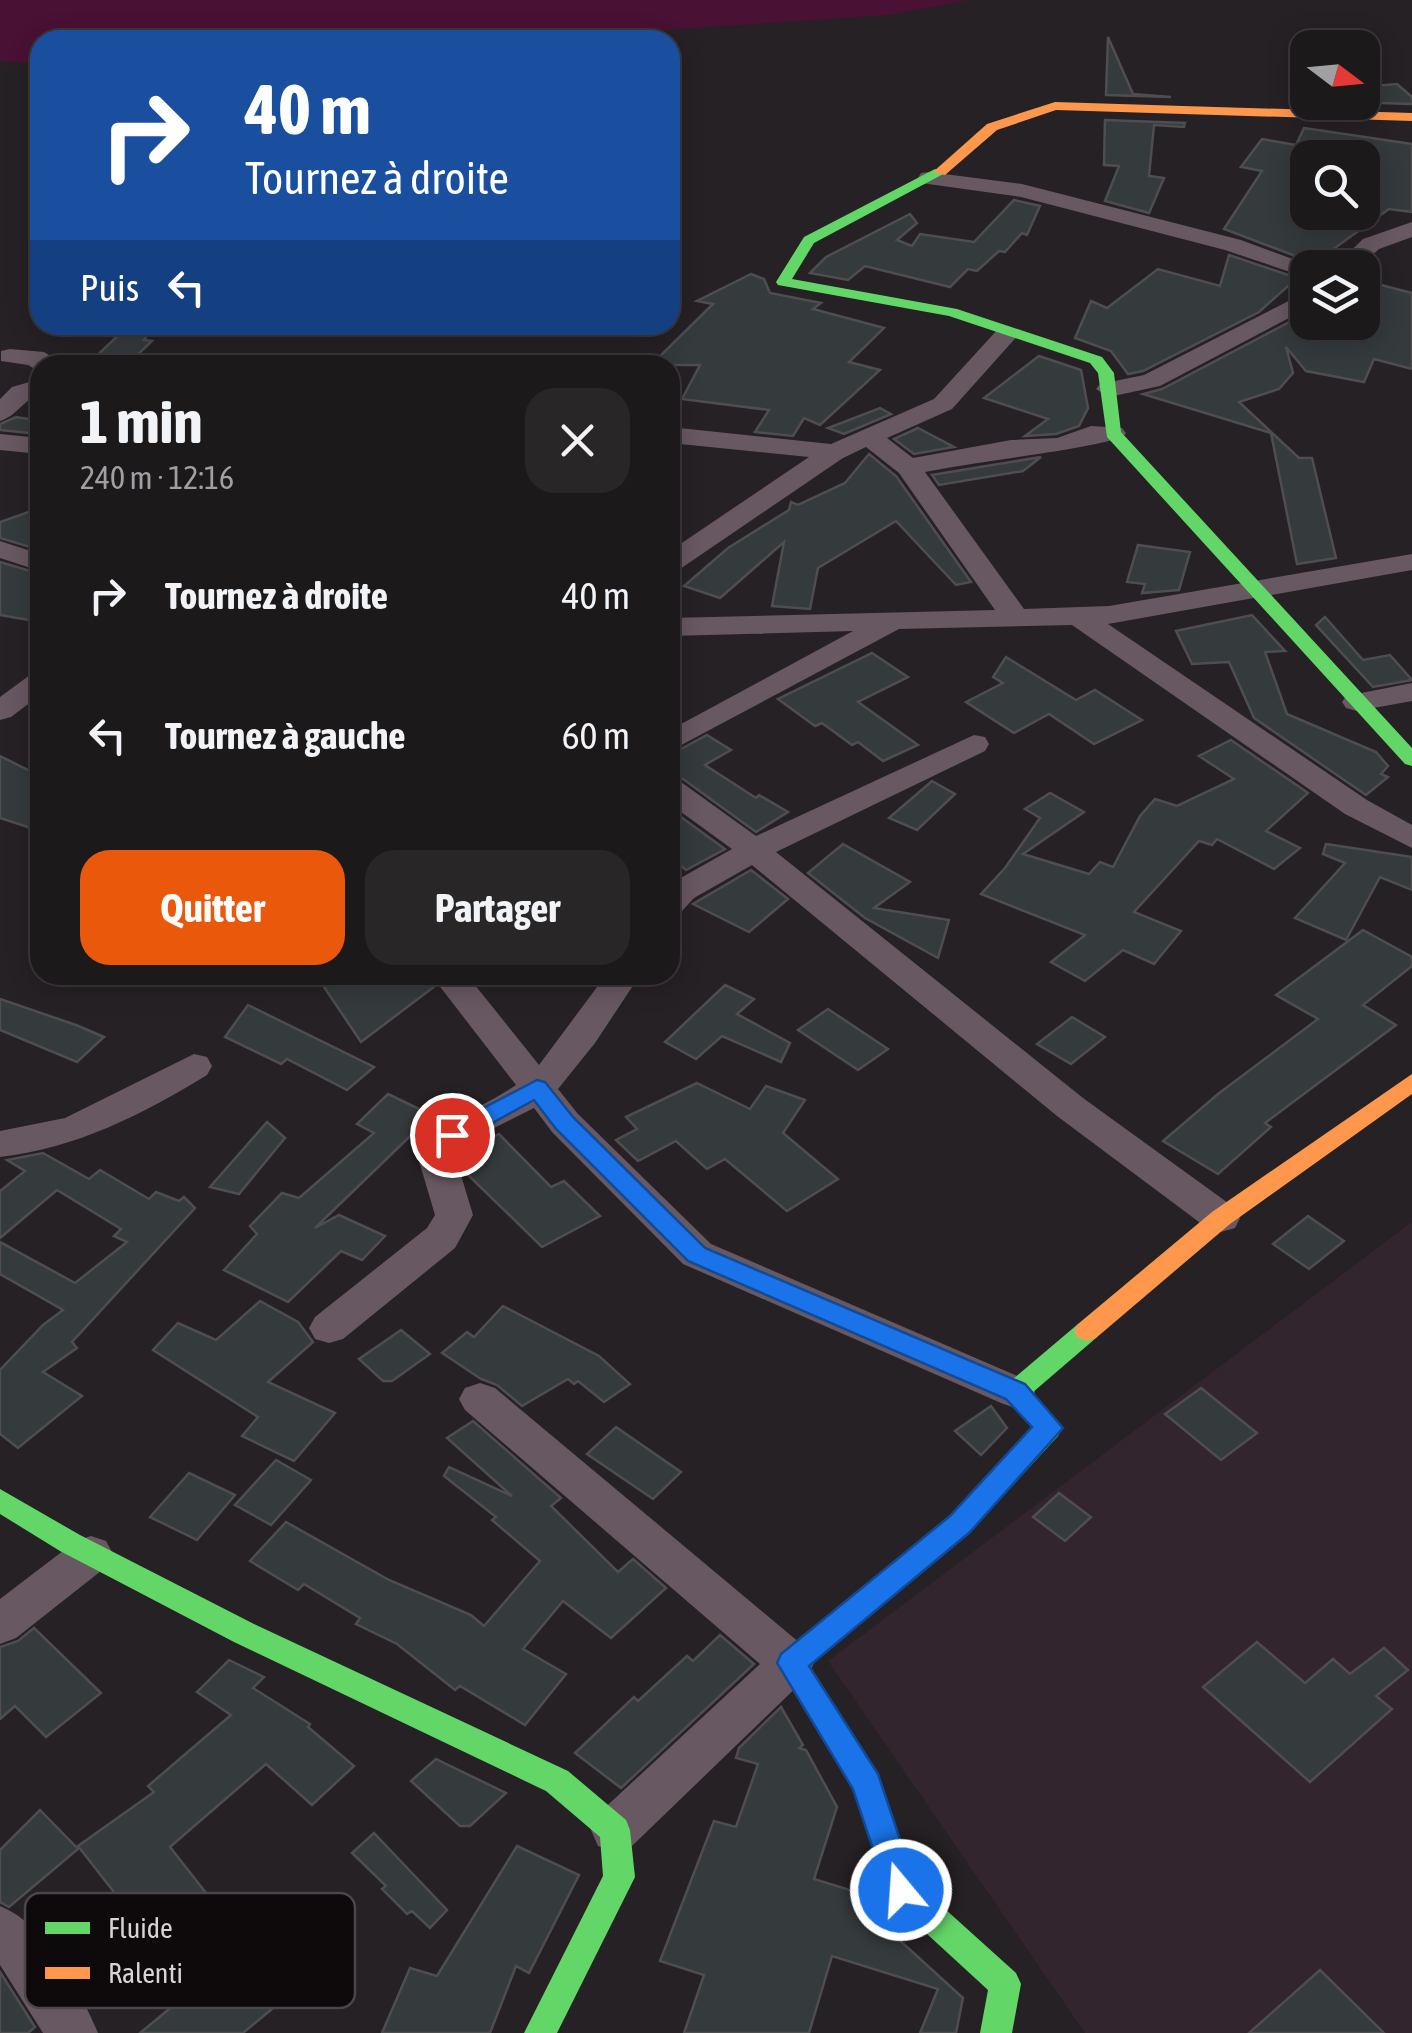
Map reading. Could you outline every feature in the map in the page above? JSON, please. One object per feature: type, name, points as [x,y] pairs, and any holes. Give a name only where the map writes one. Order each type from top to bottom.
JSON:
[{"type":"street","points":[[1412,117],[1055,106],[992,127],[946,169],[809,240],[784,282],[952,312],[1096,360],[1106,373],[1113,433],[1412,760]]},
{"type":"street","points":[[930,178],[1022,191],[1233,245],[1290,265]]},
{"type":"street","points":[[1364,250],[1412,229]]},
{"type":"street","points":[[1109,389],[1151,381],[1290,308]]},
{"type":"street","points":[[680,556],[834,452],[943,404],[1008,333]]},
{"type":"street","points":[[10,356],[30,361]]},
{"type":"street","points":[[0,413],[30,389]]},
{"type":"street","points":[[908,467],[1010,448],[1061,446],[1091,434],[1113,433]]},
{"type":"street","points":[[680,436],[834,452]]},
{"type":"street","points":[[868,437],[908,467],[1015,618]]},
{"type":"street","points":[[0,442],[30,445]]},
{"type":"street","points":[[0,549],[30,560]]},
{"type":"street","points":[[680,627],[1109,616],[1412,562]]},
{"type":"street","points":[[1078,616],[1356,807],[1412,838]]},
{"type":"street","points":[[680,737],[895,620]]},
{"type":"street","points":[[0,711],[30,688]]},
{"type":"street","points":[[1357,702],[1412,692]]},
{"type":"street","points":[[680,893],[754,850],[974,744]]},
{"type":"street","points":[[680,795],[754,850],[1070,1107],[1221,1218]]},
{"type":"street","points":[[456,985],[565,1123],[696,1254],[1016,1392],[1049,1428],[960,1524],[792,1663],[615,1830]]},
{"type":"street","points":[[329,1328],[442,1238],[454,1215],[438,1161],[452,1135],[537,1088],[604,1007],[617,985]]},
{"type":"street","points":[[0,1144],[31,1143],[119,1112],[194,1066]]},
{"type":"street","points":[[1016,1392],[1221,1218],[1412,1082]]},
{"type":"street","points":[[480,1399],[792,1663],[867,1784],[901,1890],[1005,1984],[996,2033]]},
{"type":"street","points":[[0,1500],[91,1554],[244,1633],[556,1781],[615,1830],[618,1877],[540,2033]]},
{"type":"street","points":[[0,1625],[91,1554]]},
{"type":"street","points":[[0,1930],[25,1956]]},
{"type":"street","points":[[57,2008],[72,2033]]},
{"type":"shaded area","points":[[0,0],[970,0],[890,15],[666,30],[30,30],[30,63],[0,61]]},
{"type":"shaded area","points":[[1412,1222],[1412,2033],[1085,2033],[828,1661]]},
{"type":"building","points":[[1108,37],[1133,94],[1171,97],[1106,95]]},
{"type":"building","points":[[1397,84],[1412,97],[1412,104],[1380,103],[1380,85]]},
{"type":"building","points":[[1105,120],[1185,123],[1184,127],[1154,125],[1149,176],[1164,178],[1149,213],[1105,201],[1119,166],[1104,165]]},
{"type":"building","points":[[1304,128],[1412,144],[1412,212],[1389,209],[1380,215],[1380,140],[1298,140]]},
{"type":"building","points":[[1262,139],[1290,144],[1290,230],[1360,230],[1332,250],[1290,250],[1290,254],[1224,229],[1262,171],[1241,167]]},
{"type":"building","points":[[1014,200],[1040,206],[1027,235],[1022,233],[1005,252],[999,251],[977,271],[968,269],[950,287],[865,266],[848,280],[810,273],[826,257],[910,214],[917,223],[897,240],[912,246],[920,234],[974,242]]},
{"type":"building","points":[[1229,255],[1290,276],[1290,284],[1259,312],[1143,371],[1128,374],[1111,351],[1075,338],[1091,301],[1107,308],[1158,269],[1220,286]]},
{"type":"building","points":[[751,274],[764,279],[770,293],[821,303],[813,309],[884,328],[849,362],[880,370],[820,425],[804,418],[793,436],[755,432],[769,410],[682,399],[700,365],[680,365],[680,355],[661,355],[713,304],[697,301]]},
{"type":"building","points":[[1380,285],[1412,293],[1412,369],[1374,359],[1364,382],[1306,371],[1286,347],[1293,373],[1279,389],[1239,402],[1299,458],[1312,458],[1336,558],[1297,564],[1271,433],[1143,394],[1162,389],[1290,322],[1290,340],[1380,340]]},
{"type":"building","points":[[118,335],[147,335],[144,340],[152,341],[137,355],[98,355]]},
{"type":"building","points":[[1039,356],[1081,370],[1088,408],[1079,426],[1056,434],[1025,436],[1048,419],[984,398]]},
{"type":"building","points":[[880,408],[891,414],[844,434],[828,428]]},
{"type":"building","points":[[16,417],[30,419],[30,433],[0,430],[0,424]]},
{"type":"building","points":[[918,428],[954,447],[914,454],[894,439]]},
{"type":"building","points":[[869,454],[896,476],[971,582],[956,585],[896,521],[818,568],[810,609],[772,606],[784,542],[720,598],[684,586],[728,548],[789,510],[791,502],[798,505],[845,483]]},
{"type":"building","points":[[1041,457],[1023,471],[939,485],[932,475]]},
{"type":"building","points":[[30,512],[30,547],[0,538],[0,522]]},
{"type":"building","points":[[1138,545],[1190,552],[1179,590],[1142,593],[1145,584],[1127,582]]},
{"type":"building","points":[[0,562],[30,571],[30,620],[0,615]]},
{"type":"building","points":[[1252,615],[1285,651],[1265,652],[1287,714],[1376,752],[1388,766],[1381,774],[1388,777],[1366,795],[1254,718],[1229,662],[1192,664],[1176,631]]},
{"type":"building","points":[[1325,617],[1363,660],[1390,655],[1412,680],[1373,687],[1316,625]]},
{"type":"building","points":[[872,653],[908,677],[858,702],[918,745],[883,761],[822,723],[815,726],[778,699]]},
{"type":"building","points":[[1006,657],[1076,700],[1095,690],[1142,720],[1094,744],[1049,714],[1014,733],[966,702],[1003,683],[993,677]]},
{"type":"building","points":[[707,735],[731,750],[705,765],[756,798],[759,795],[788,812],[756,832],[680,778],[680,750]]},
{"type":"building","points":[[1231,740],[1308,793],[1266,831],[1300,848],[1274,869],[1217,839],[1212,845],[1199,841],[1134,912],[1181,931],[1154,964],[1123,950],[1085,981],[1051,962],[1085,935],[981,894],[1005,868],[1040,818],[1025,809],[1050,793],[1084,812],[1023,854],[1089,874],[1100,862],[1113,867],[1140,816],[1155,799],[1177,806],[1234,779],[1199,756]]},
{"type":"building","points":[[0,756],[30,771],[30,828],[0,818]]},
{"type":"building","points":[[932,781],[955,794],[917,830],[889,818]]},
{"type":"building","points":[[680,816],[725,849],[686,870],[680,865]]},
{"type":"building","points":[[843,844],[910,882],[874,908],[949,920],[938,958],[865,918],[808,873]]},
{"type":"building","points":[[1326,844],[1412,857],[1412,890],[1380,877],[1346,940],[1295,918],[1345,863],[1323,854]]},
{"type":"building","points":[[751,870],[788,899],[749,932],[693,904]]},
{"type":"building","points":[[1363,930],[1412,957],[1412,966],[1363,1005],[1396,1025],[1265,1123],[1271,1127],[1218,1174],[1163,1141],[1318,1019],[1276,995]]},
{"type":"building","points":[[323,985],[434,985],[435,986],[361,1042]]},
{"type":"building","points":[[725,985],[754,999],[737,1014],[790,1043],[781,1062],[722,1036],[696,1059],[665,1042]]},
{"type":"building","points":[[0,999],[104,1037],[77,1062],[0,1030]]},
{"type":"building","points":[[248,1005],[374,1067],[347,1090],[287,1059],[281,1064],[225,1037]]},
{"type":"building","points":[[828,1009],[888,1049],[858,1070],[798,1030]]},
{"type":"building","points":[[1072,1017],[1105,1037],[1071,1064],[1037,1044]]},
{"type":"building","points":[[697,1083],[750,1109],[766,1086],[805,1100],[783,1133],[838,1179],[787,1211],[725,1159],[707,1169],[676,1141],[638,1161],[616,1140],[637,1129],[626,1117]]},
{"type":"building","points":[[388,1094],[432,1115],[315,1228],[339,1215],[385,1236],[362,1260],[341,1251],[288,1302],[224,1270],[257,1234],[250,1226],[282,1193],[299,1198],[374,1133],[357,1124]]},
{"type":"building","points":[[267,1122],[285,1138],[239,1194],[210,1187]]},
{"type":"building","points":[[499,1134],[551,1187],[564,1181],[600,1216],[542,1247],[463,1170],[461,1163],[479,1144]]},
{"type":"building","points":[[43,1153],[89,1179],[100,1170],[149,1199],[156,1192],[179,1201],[184,1197],[195,1208],[72,1342],[77,1348],[43,1372],[82,1396],[18,1448],[0,1434],[0,1370],[63,1310],[0,1274],[0,1242],[75,1283],[127,1242],[114,1236],[121,1229],[57,1190],[0,1238],[0,1191],[25,1171],[7,1160]]},
{"type":"building","points":[[1308,1216],[1344,1241],[1309,1269],[1273,1244]]},
{"type":"building","points":[[260,1301],[298,1322],[313,1342],[268,1382],[335,1413],[294,1461],[242,1436],[258,1417],[153,1350],[178,1323],[216,1340]]},
{"type":"building","points":[[503,1306],[599,1356],[630,1384],[604,1402],[578,1381],[574,1384],[568,1379],[522,1406],[497,1385],[442,1353],[467,1332],[474,1337]]},
{"type":"building","points":[[401,1330],[430,1354],[392,1381],[383,1381],[359,1359]]},
{"type":"building","points":[[1201,1388],[1257,1433],[1221,1460],[1165,1414]]},
{"type":"building","points":[[991,1406],[1007,1428],[981,1455],[955,1431]]},
{"type":"building","points":[[473,1421],[561,1498],[551,1506],[618,1572],[633,1559],[666,1588],[611,1638],[563,1601],[523,1649],[566,1674],[525,1725],[460,1686],[455,1690],[397,1644],[356,1624],[360,1618],[304,1584],[298,1590],[250,1561],[286,1522],[389,1580],[471,1615],[484,1626],[540,1561],[492,1520],[496,1517],[444,1476],[449,1467],[512,1496],[447,1438]]},
{"type":"building","points":[[616,1427],[681,1472],[653,1499],[587,1454]]},
{"type":"building","points":[[276,1460],[311,1480],[271,1525],[235,1505]]},
{"type":"building","points":[[189,1473],[235,1495],[197,1540],[150,1517]]},
{"type":"building","points":[[1059,1493],[1091,1517],[1065,1541],[1033,1517]]},
{"type":"building","points":[[34,1628],[101,1693],[46,1737],[15,1706],[0,1719],[0,1647],[18,1641]]},
{"type":"building","points":[[720,1635],[754,1664],[621,1788],[575,1753],[634,1697],[638,1701],[687,1656],[693,1661]]},
{"type":"building","points":[[1257,1642],[1305,1683],[1333,1659],[1350,1674],[1384,1648],[1408,1670],[1376,1696],[1392,1709],[1310,1782],[1203,1687]]},
{"type":"building","points":[[229,1660],[264,1677],[253,1688],[310,1724],[308,1727],[354,1766],[312,1805],[266,1764],[170,1847],[206,1893],[115,1893],[78,1846],[154,1792],[148,1786],[231,1715],[197,1692]]},
{"type":"building","points":[[781,1707],[803,1745],[799,1748],[806,1750],[837,1807],[814,1879],[866,1895],[873,1916],[963,1998],[956,2033],[920,2033],[938,1989],[832,1956],[809,2033],[684,2033],[704,1975],[660,1961],[714,1821],[736,1827],[758,1764],[736,1758],[739,1748]]},
{"type":"building","points":[[436,1759],[506,1793],[470,1826],[460,1826],[411,1781]]},
{"type":"building","points":[[40,1810],[78,1849],[9,1907],[0,1902],[0,1850]]},
{"type":"building","points":[[374,1833],[447,1910],[430,1928],[412,1911],[407,1914],[382,1889],[386,1886],[352,1853]]},
{"type":"building","points":[[517,1846],[579,1875],[529,1973],[516,1966],[490,2033],[382,2033],[410,1968],[437,1976]]},
{"type":"building","points":[[1320,1970],[1384,2033],[1249,2033]]},
{"type":"building","points":[[0,1972],[35,2027],[28,2033],[0,2033]]},
{"type":"building","points":[[170,2008],[273,2008],[243,2033],[140,2033]]},
{"type":"traffic: fast","points":[[940,172],[809,240],[783,282],[952,312],[1096,360],[1106,373],[1113,433],[1412,760]]},
{"type":"traffic: fast","points":[[996,2033],[1005,1984],[901,1890],[867,1783],[791,1663],[960,1524],[1049,1428],[1015,1392],[1087,1331]]},
{"type":"traffic: fast","points":[[0,1500],[70,1543],[244,1633],[557,1781],[615,1830],[619,1877],[540,2033]]},
{"type":"traffic: slow","points":[[940,172],[992,127],[1055,106],[1412,117]]},
{"type":"traffic: slow","points":[[1087,1331],[1221,1218],[1412,1082]]},
{"type":"route","points":[[452,1135],[537,1088],[565,1123],[696,1254],[1016,1392],[1049,1428],[960,1524],[792,1663],[867,1784],[901,1890]]}]
